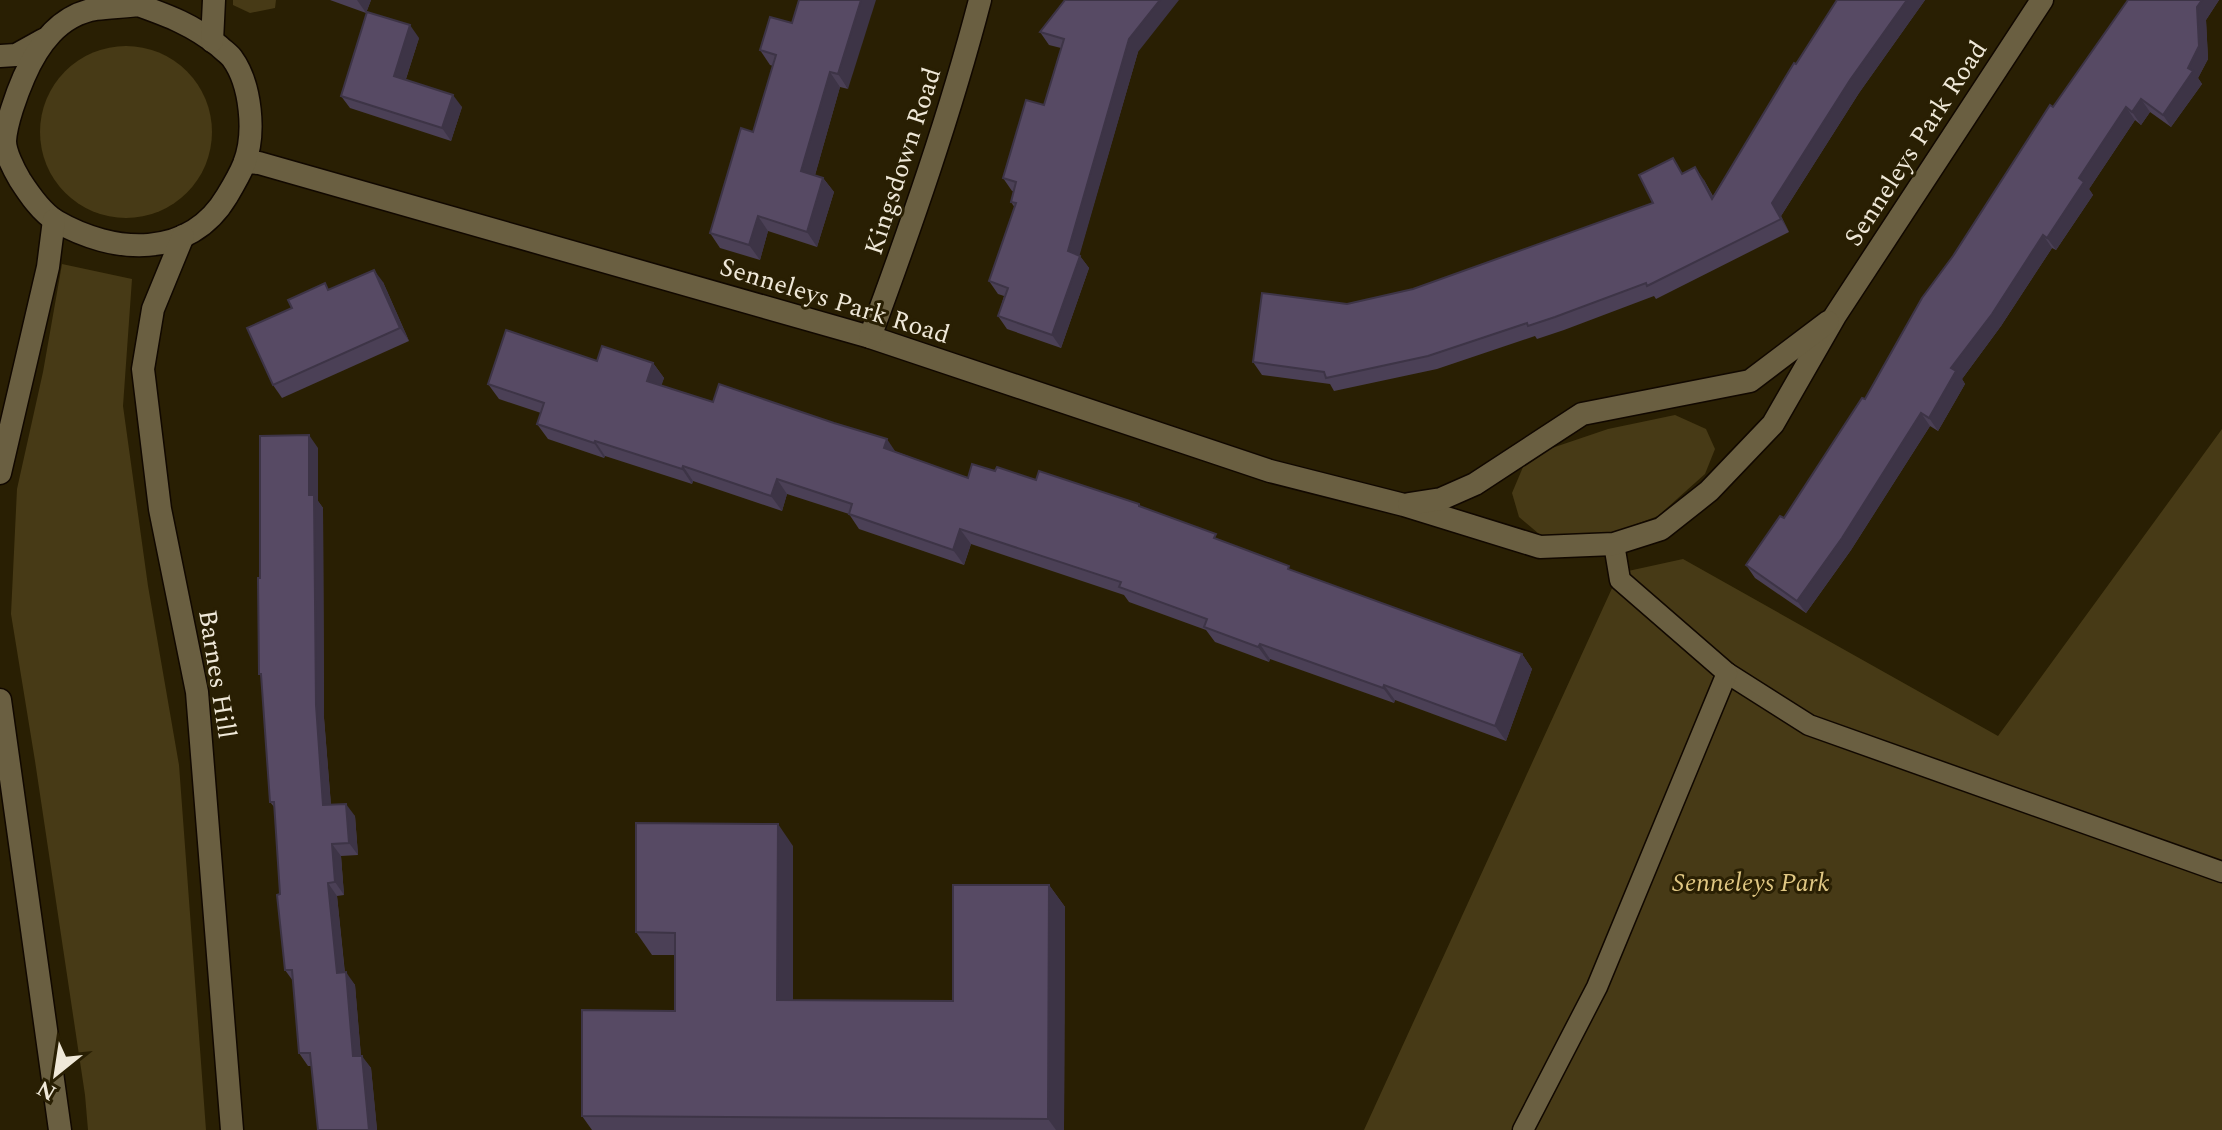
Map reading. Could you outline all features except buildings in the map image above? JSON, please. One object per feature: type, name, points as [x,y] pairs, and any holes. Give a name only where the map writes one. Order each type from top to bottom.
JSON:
[{"type":"street","points":[[212,41],[214,0]]},
{"type":"street","name":"Kingsdown Road","points":[[870,337],[959,80],[980,0]]},
{"type":"street","name":"Senneleys Park Road","points":[[245,162],[259,163],[870,337],[1270,471],[1404,505],[1540,547],[1614,544],[1661,529],[1709,491],[1773,424],[1835,316],[2042,0]]},
{"type":"street","points":[[0,56],[16,55],[95,5],[138,5],[180,20],[232,57],[243,82],[251,118],[245,162],[225,199],[207,222],[164,245],[104,242],[54,220],[31,197],[16,173],[2,140],[16,94],[43,40]]},
{"type":"street","points":[[0,473],[48,267],[54,220]]},
{"type":"street","name":"Barnes Hill","points":[[183,236],[153,309],[143,369],[160,509],[197,692],[232,1130]]},
{"type":"street","name":"Senneleys Park Road","points":[[1404,505],[1441,499],[1475,484],[1582,414],[1750,381],[1835,316]]},
{"type":"street","points":[[0,700],[60,1130]]},
{"type":"lane","points":[[1614,544],[1620,580],[1727,673],[1809,725],[2222,872]]},
{"type":"lane","points":[[1523,1130],[1597,987],[1727,673]]},
{"type":"green space","points":[[233,0],[276,0],[275,8],[250,13],[233,5]]},
{"type":"green space","points":[[126,46],[159,52],[187,71],[206,99],[212,132],[206,165],[187,193],[159,212],[126,218],[93,212],[65,193],[46,165],[40,132],[46,99],[65,71],[93,52]]},
{"type":"green space","points":[[62,264],[132,279],[123,406],[148,586],[179,765],[206,1130],[88,1130],[11,614],[17,489],[43,372]]},
{"type":"green space","points":[[1675,415],[1706,429],[1715,449],[1705,474],[1658,516],[1593,540],[1545,539],[1519,517],[1512,493],[1523,467],[1549,449],[1608,429]]},
{"type":"green space","name":"Senneleys Park","points":[[2222,429],[2222,1130],[1364,1130],[1619,573],[1683,559],[1998,736]]}]
